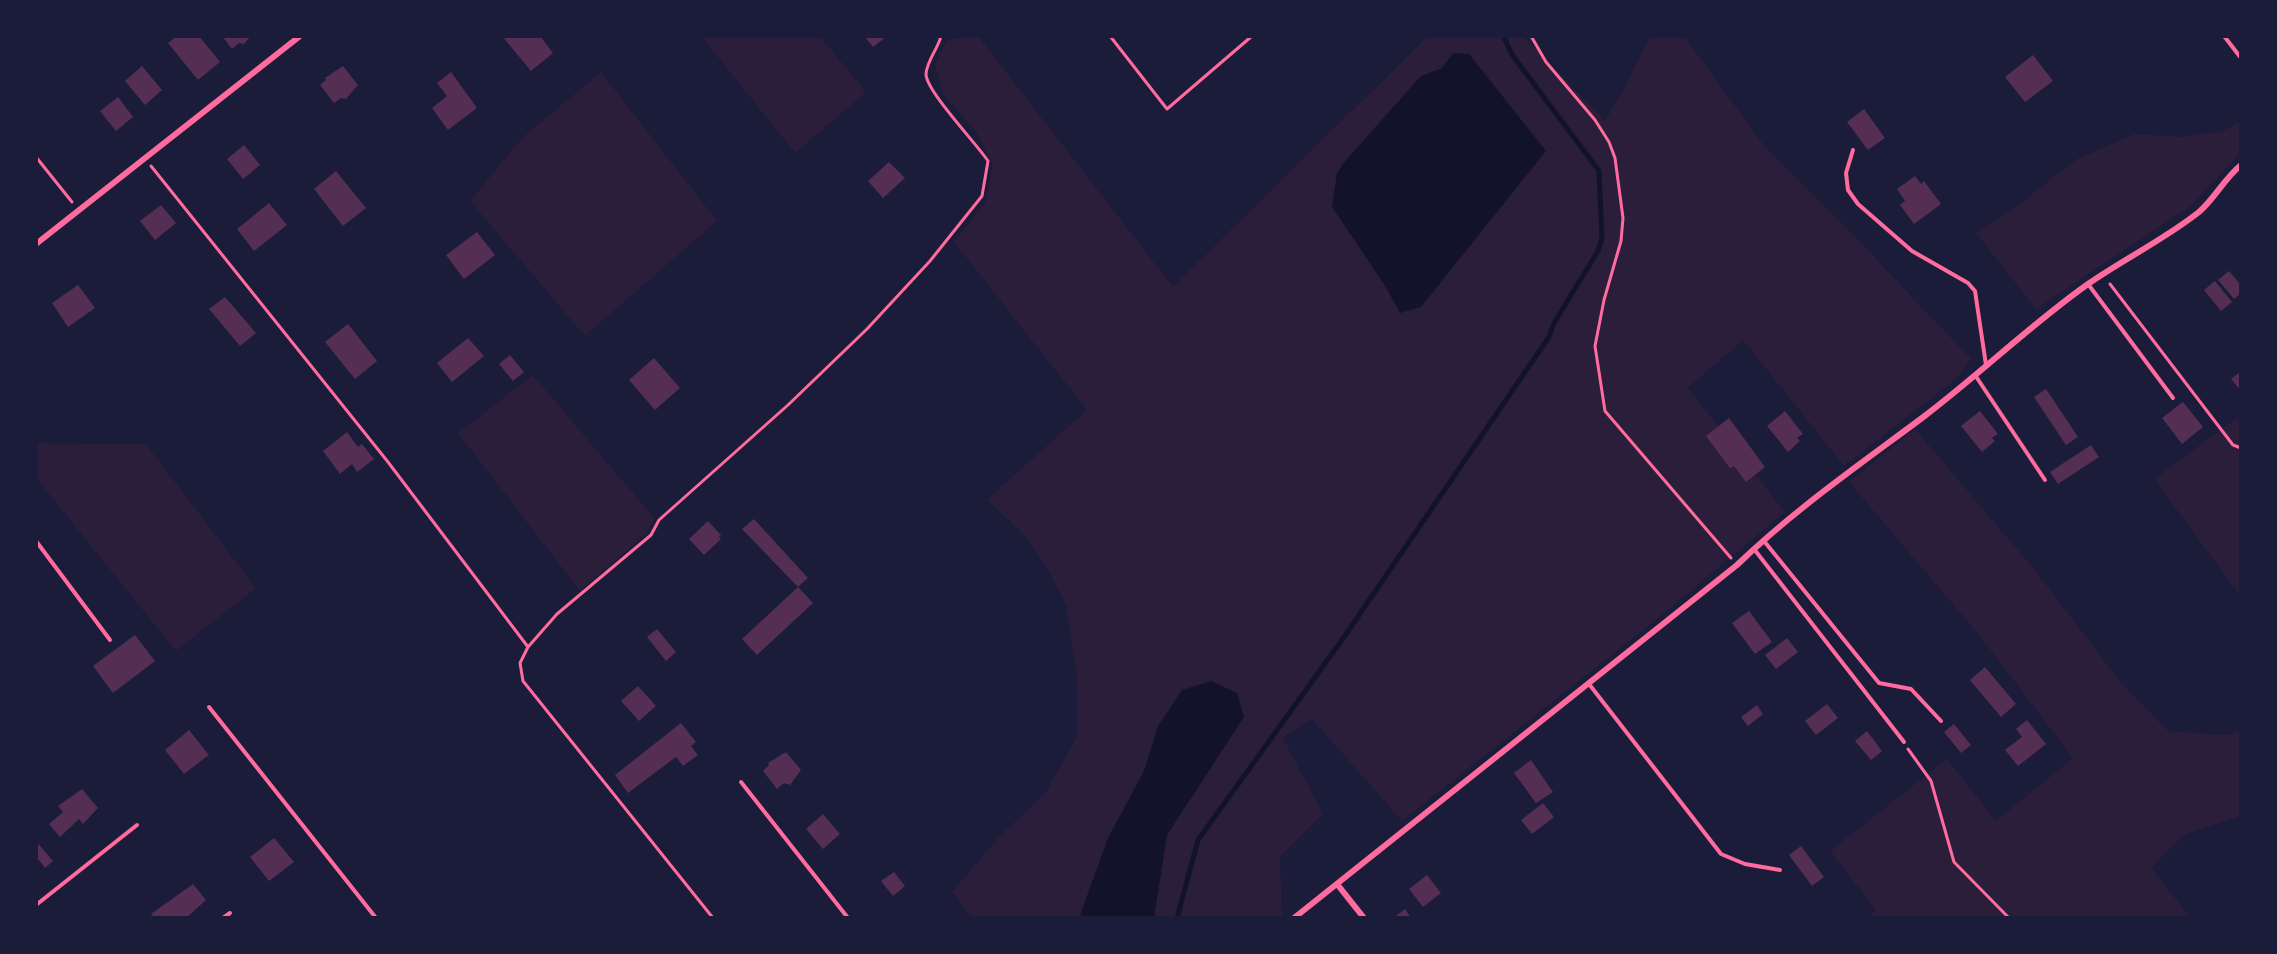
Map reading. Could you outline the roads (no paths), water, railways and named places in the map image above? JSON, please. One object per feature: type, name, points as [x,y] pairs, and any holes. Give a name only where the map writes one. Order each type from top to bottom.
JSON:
[{"type":"street","points":[[36,244],[300,36]]},
{"type":"street","points":[[1294,918],[1737,565],[1764,540],[2088,284],[2197,214],[2228,176],[2241,165]]},
{"type":"street","points":[[1337,884],[1364,918]]},
{"type":"lane","points":[[2224,36],[2241,58]]},
{"type":"lane","points":[[1853,150],[1846,173],[1848,190],[1858,204],[1912,251],[1968,283],[1975,291],[1986,365]]},
{"type":"lane","points":[[2088,284],[2173,398]]},
{"type":"lane","points":[[1975,374],[2044,480]]},
{"type":"lane","points":[[1764,540],[1879,683],[1911,689],[1941,721]]},
{"type":"lane","points":[[36,541],[110,640]]},
{"type":"lane","points":[[1753,549],[1904,742]]},
{"type":"lane","points":[[1588,683],[1721,854],[1745,864],[1780,870]]},
{"type":"lane","points":[[209,707],[376,918]]},
{"type":"lane","points":[[741,782],[848,918]]},
{"type":"lane","points":[[36,905],[137,825]]},
{"type":"lane","points":[[223,918],[230,913]]},
{"type":"waterway","points":[[1177,918],[1198,840],[1344,637],[1549,337],[1554,323],[1598,251],[1602,238],[1599,171],[1513,56],[1503,36]]}]
